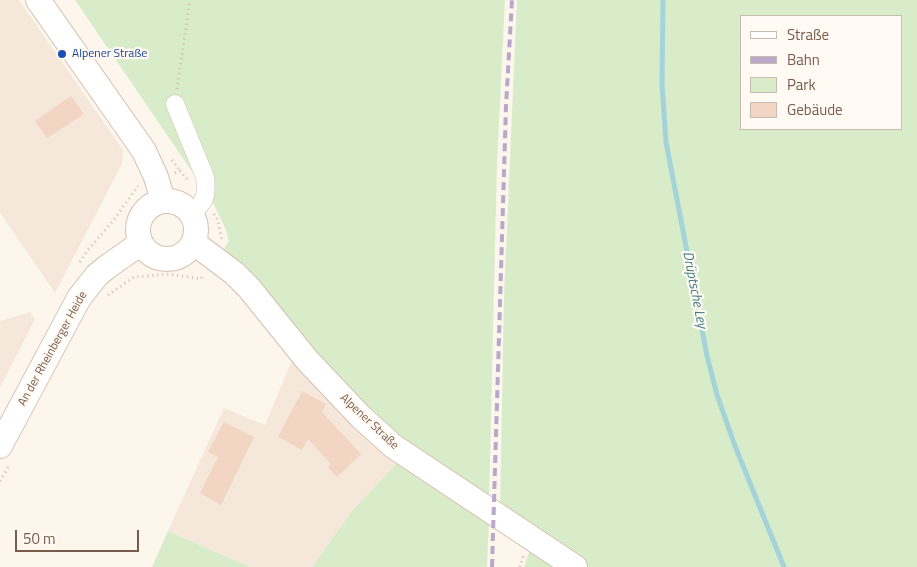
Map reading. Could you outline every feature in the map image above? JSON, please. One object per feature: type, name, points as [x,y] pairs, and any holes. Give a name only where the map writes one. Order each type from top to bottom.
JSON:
[{"type":"street","points":[[38,0],[144,151],[156,177],[163,201]]},
{"type":"street","points":[[175,104],[205,177],[206,190],[198,206],[194,243],[188,250],[181,256],[172,259],[163,259],[147,251],[138,235],[138,226],[141,217],[147,209],[163,201],[198,206]]},
{"type":"street","name":"An der Rheinberger Heide","points":[[7,452],[80,298],[97,275],[141,242]]},
{"type":"street","name":"Alpener Straße","points":[[194,243],[234,273],[249,288],[307,360],[360,416],[393,446],[575,567]]},
{"type":"path","points":[[175,104],[190,0]]},
{"type":"path","points":[[107,295],[134,277],[169,274],[201,279],[223,239],[218,220],[198,206]]},
{"type":"path","points":[[0,482],[7,452]]},
{"type":"shaded area","points":[[0,0],[19,0],[123,150],[122,164],[55,293],[0,213]]},
{"type":"shaded area","points":[[30,312],[35,319],[0,388],[0,321]]},
{"type":"shaded area","points":[[293,358],[398,462],[351,512],[312,567],[250,567],[168,531],[224,408],[265,425]]},
{"type":"green space","points":[[75,0],[505,0],[497,162],[489,502],[415,455],[351,397],[237,261],[224,249],[229,241],[226,230],[212,201]]},
{"type":"green space","points":[[517,0],[917,0],[917,567],[589,567],[500,509],[504,296]]},
{"type":"green space","points":[[398,462],[489,522],[487,567],[312,567],[351,512]]},
{"type":"green space","points":[[168,531],[250,567],[152,567]]},
{"type":"green space","points":[[530,549],[557,567],[524,567]]},
{"type":"building","points":[[71,96],[84,114],[47,138],[35,121]]},
{"type":"building","points":[[302,391],[326,404],[322,412],[361,454],[337,477],[328,467],[331,464],[308,439],[302,450],[278,437]]},
{"type":"building","points":[[224,422],[254,437],[221,505],[200,493],[218,457],[208,452]]},
{"type":"waterway","name":"Drüptsche Ley","points":[[663,0],[662,84],[666,142],[707,356],[717,395],[735,446],[784,567]]},
{"type":"railway","points":[[492,567],[506,106],[512,0]]},
{"type":"place","name":"Alpener Straße","points":[[62,54]]}]
